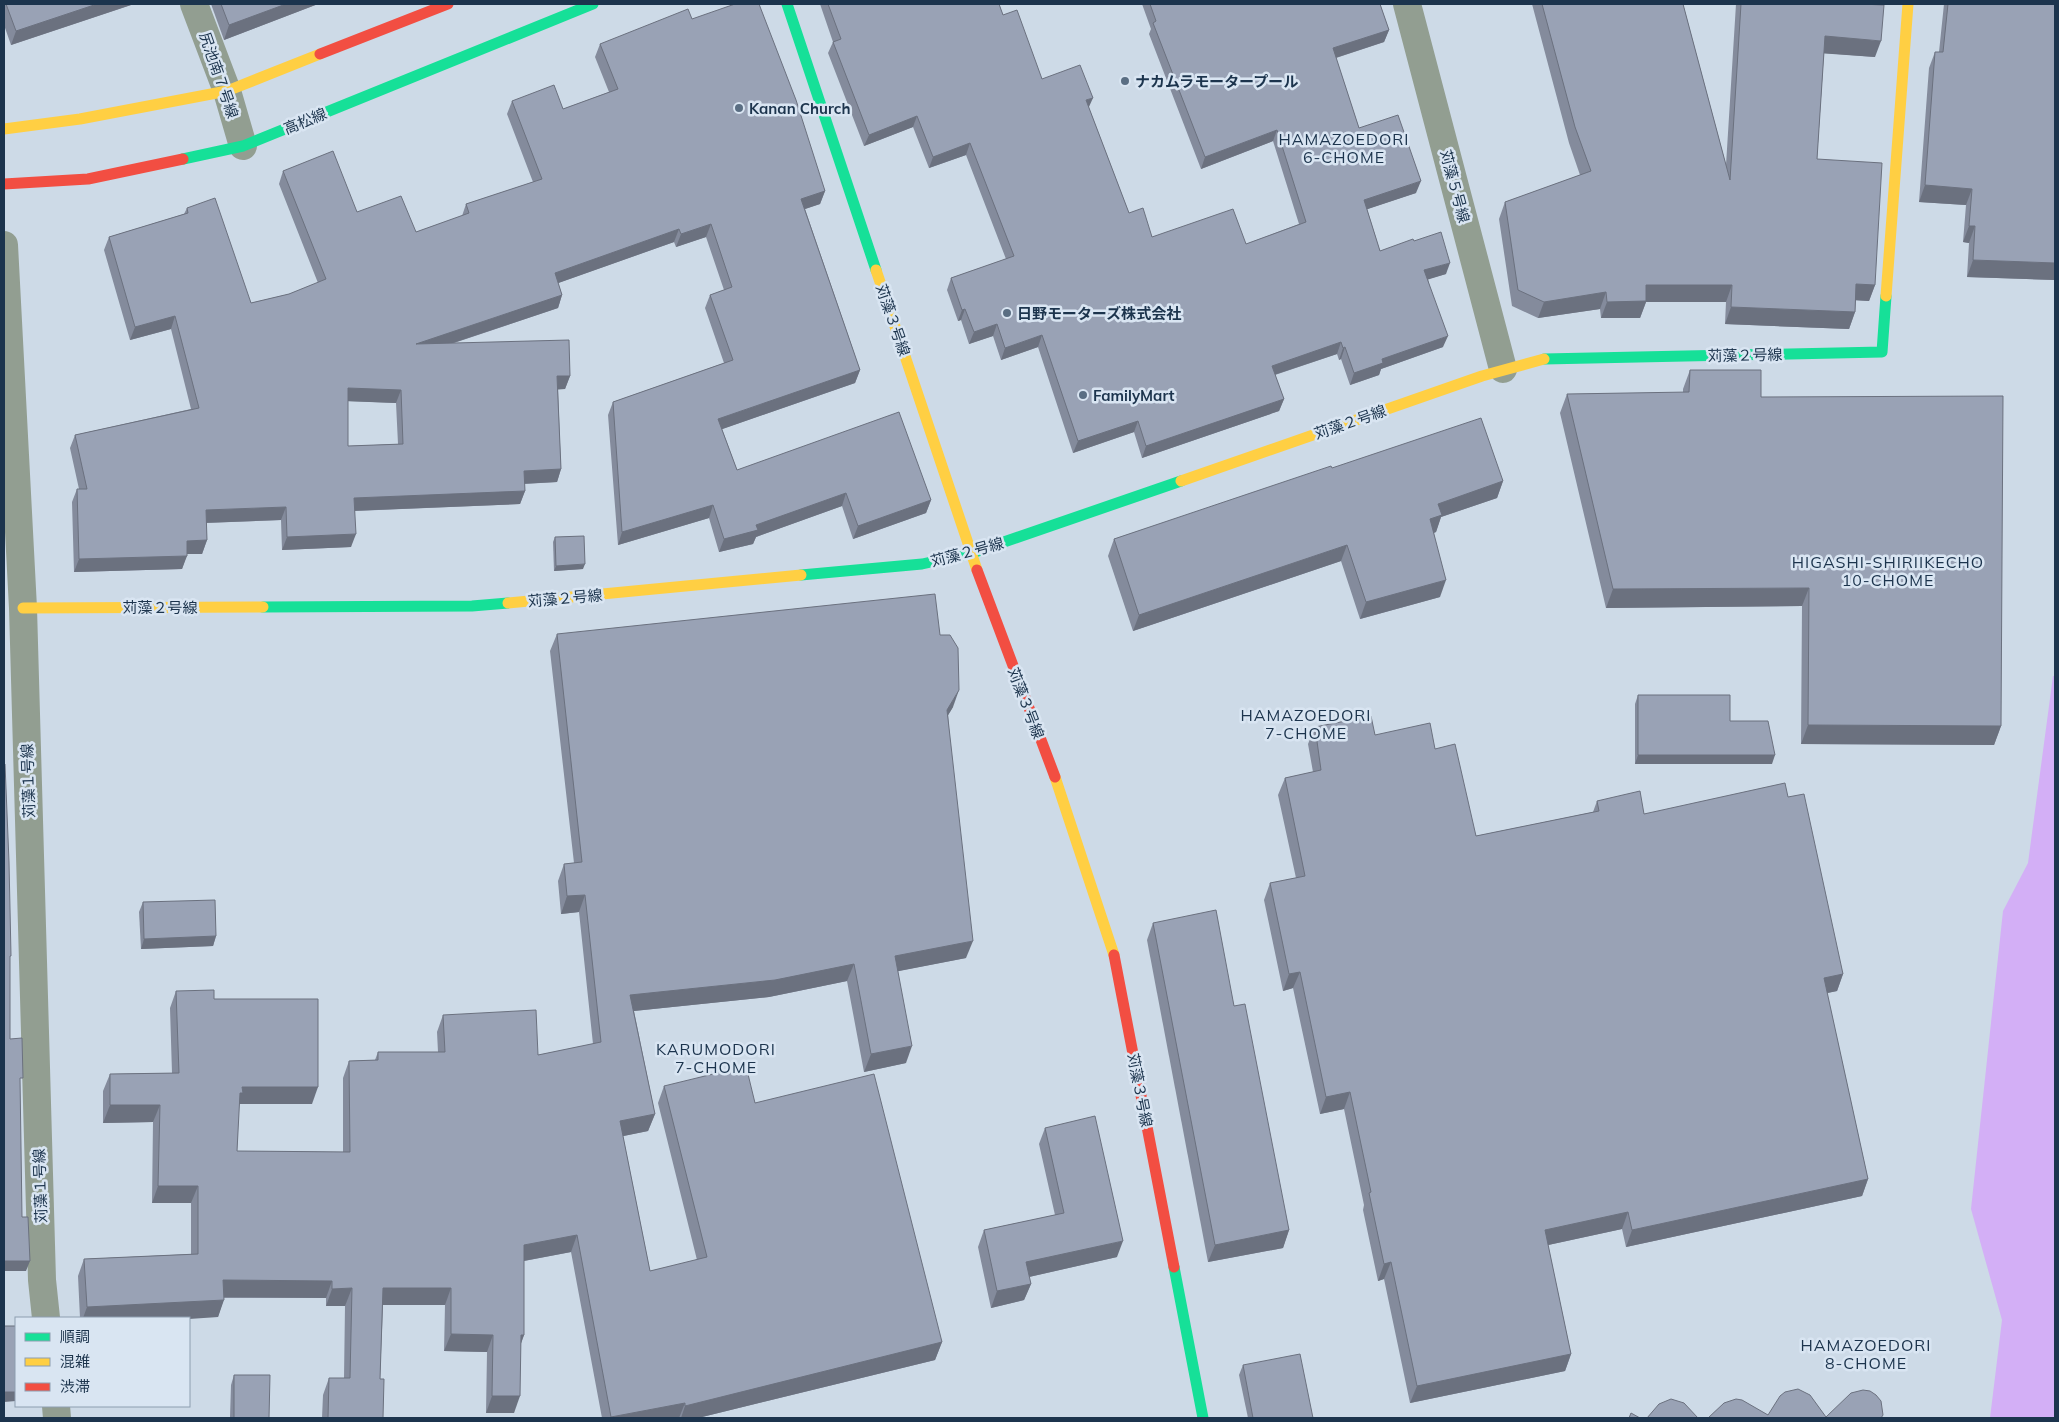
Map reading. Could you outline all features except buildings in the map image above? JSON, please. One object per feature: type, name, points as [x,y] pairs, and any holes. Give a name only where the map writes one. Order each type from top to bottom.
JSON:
[{"type":"street","name":"尻池南７号線","points":[[194,4],[227,91],[243,146]]},
{"type":"street","points":[[4,128],[80,119],[227,91],[448,4]]},
{"type":"street","name":"高松線","points":[[4,184],[88,180],[243,146],[593,4]]},
{"type":"street","name":"苅藻３号線","points":[[787,4],[988,602],[1063,798],[1112,951],[1203,1418]]},
{"type":"street","name":"苅藻５号線","points":[[1407,4],[1503,369]]},
{"type":"street","name":"苅藻２号線","points":[[23,608],[472,606],[922,564],[972,553],[1503,369],[1547,358],[1882,352],[1908,4]]},
{"type":"street","name":"苅藻１号線","points":[[4,245],[23,608],[42,1270],[46,1317]]},
{"type":"shaded area","points":[[2053,676],[2055,676],[2055,1418],[1990,1418],[2002,1320],[1971,1209],[2003,911],[2028,863]]},
{"type":"traffic: fast","points":[[183,159],[243,146],[593,4]]},
{"type":"traffic: fast","points":[[787,4],[876,270]]},
{"type":"traffic: fast","points":[[1544,359],[1882,352],[1886,296]]},
{"type":"traffic: fast","points":[[801,575],[922,564],[972,553],[1181,481]]},
{"type":"traffic: fast","points":[[263,607],[472,606],[508,603]]},
{"type":"traffic: fast","points":[[1174,1267],[1203,1418]]},
{"type":"traffic: slow","points":[[1886,296],[1908,4]]},
{"type":"traffic: slow","points":[[4,129],[80,119],[227,91],[320,54]]},
{"type":"traffic: slow","points":[[876,270],[977,570]]},
{"type":"traffic: slow","points":[[1181,481],[1482,376],[1544,359]]},
{"type":"traffic: slow","points":[[508,603],[801,575]]},
{"type":"traffic: slow","points":[[23,608],[263,607]]},
{"type":"traffic: slow","points":[[1055,777],[1114,955]]},
{"type":"traffic: jam","points":[[320,54],[448,4]]},
{"type":"traffic: jam","points":[[4,184],[88,179],[183,159]]},
{"type":"traffic: jam","points":[[977,570],[1055,777]]},
{"type":"traffic: jam","points":[[1114,955],[1174,1267]]},
{"type":"place","name":"ナカムラモータープール","points":[[1125,81]]},
{"type":"place","name":"Kanan Church","points":[[739,108]]},
{"type":"place","name":"日野モーターズ株式会社","points":[[1007,313]]},
{"type":"place","name":"FamilyMart","points":[[1083,395]]},
{"type":"district","name":"HAMAZOEDORI 6-CHOME","points":[[1344,148]]},
{"type":"district","name":"HIGASHI-SHIRIIKECHO 10-CHOME","points":[[1888,571]]},
{"type":"district","name":"HAMAZOEDORI 7-CHOME","points":[[1306,724]]},
{"type":"district","name":"KARUMODORI 7-CHOME","points":[[716,1058]]},
{"type":"district","name":"HAMAZOEDORI 8-CHOME","points":[[1866,1354]]}]
